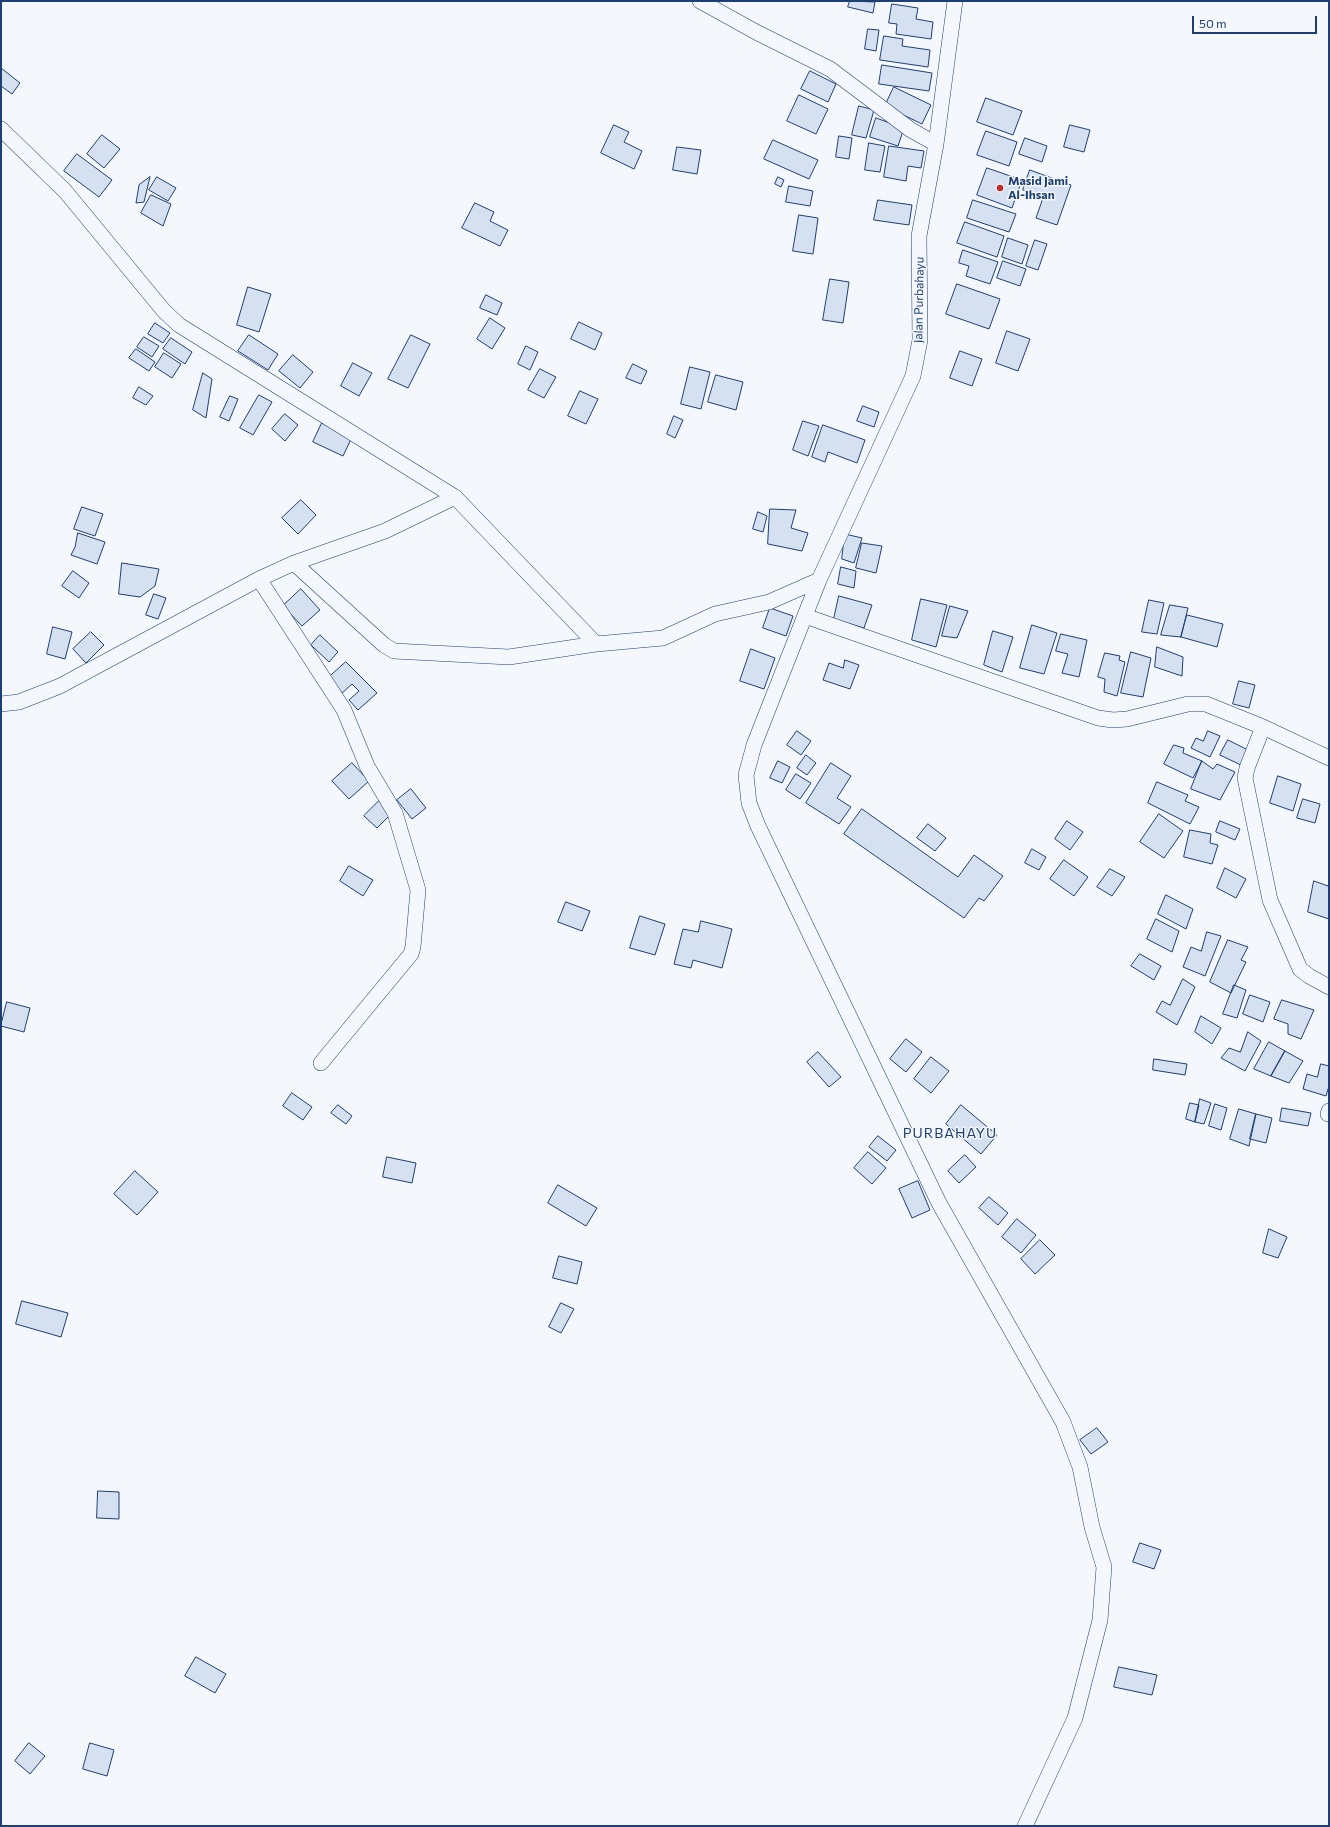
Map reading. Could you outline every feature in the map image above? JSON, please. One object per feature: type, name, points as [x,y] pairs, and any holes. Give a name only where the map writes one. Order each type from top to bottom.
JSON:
[{"type":"street","points":[[700,1],[830,70],[911,130],[936,144]]},
{"type":"street","name":"Jalan Purbahayu","points":[[955,1],[936,144],[919,236],[920,340],[913,376],[819,580],[754,745],[746,775],[749,803],[761,833],[939,1203],[1063,1422],[1080,1468],[1092,1527],[1104,1567],[1100,1620],[1075,1718],[1025,1826]]},
{"type":"street","points":[[1,130],[65,191],[164,312],[179,325],[455,497],[596,644]]},
{"type":"street","points":[[1,704],[19,702],[60,686],[259,579],[294,563],[385,531],[455,497]]},
{"type":"street","points":[[294,563],[384,645],[394,651],[509,656],[596,644],[663,638],[715,614],[770,602],[819,580]]},
{"type":"street","points":[[259,579],[346,714],[367,766],[395,813],[418,890],[413,947],[411,954],[321,1063]]},
{"type":"street","points":[[805,616],[1098,718],[1113,720],[1126,719],[1197,703],[1217,708],[1329,758]]},
{"type":"street","points":[[1263,728],[1247,768],[1245,778],[1267,893],[1300,969],[1309,976],[1329,987]]},
{"type":"building","points":[[850,1],[875,2],[873,13],[848,7]]},
{"type":"building","points":[[892,4],[918,8],[916,19],[933,22],[931,39],[896,34],[897,24],[889,23]]},
{"type":"building","points":[[868,29],[879,30],[876,51],[865,49]]},
{"type":"building","points":[[884,36],[903,39],[902,46],[930,50],[928,67],[880,60]]},
{"type":"building","points":[[882,65],[932,73],[929,91],[879,84]]},
{"type":"building","points":[[1,68],[20,83],[12,94],[1,86]]},
{"type":"building","points":[[810,71],[836,84],[828,102],[801,89]]},
{"type":"building","points":[[894,87],[931,105],[922,124],[885,106]]},
{"type":"building","points":[[799,95],[828,109],[816,134],[787,121]]},
{"type":"building","points":[[986,98],[1022,111],[1013,135],[977,122]]},
{"type":"building","points":[[859,106],[874,110],[866,138],[852,135]]},
{"type":"building","points":[[876,118],[904,128],[898,146],[870,137]]},
{"type":"building","points":[[614,125],[629,132],[624,142],[642,151],[634,169],[601,153]]},
{"type":"building","points":[[1070,125],[1090,130],[1084,152],[1064,147]]},
{"type":"building","points":[[986,131],[1017,142],[1009,166],[977,155]]},
{"type":"building","points":[[102,135],[120,149],[104,168],[87,154]]},
{"type":"building","points":[[839,136],[852,138],[849,159],[836,157]]},
{"type":"building","points":[[1025,138],[1047,146],[1042,162],[1019,154]]},
{"type":"building","points":[[773,140],[818,160],[809,179],[764,159]]},
{"type":"building","points":[[869,143],[885,146],[880,172],[865,170]]},
{"type":"building","points":[[889,146],[924,151],[921,168],[908,166],[906,181],[884,177]]},
{"type":"building","points":[[677,147],[701,150],[697,174],[673,170]]},
{"type":"building","points":[[77,154],[112,180],[99,197],[64,171]]},
{"type":"building","name":"Masid Jami Al-Ihsan","points":[[987,168],[1022,180],[1012,208],[977,195]]},
{"type":"building","points":[[1030,170],[1071,185],[1057,225],[1036,218],[1043,198],[1023,190]]},
{"type":"building","points":[[150,177],[144,202],[136,203],[139,185]]},
{"type":"building","points":[[157,177],[176,188],[168,201],[149,190]]},
{"type":"building","points":[[778,177],[784,180],[781,187],[775,184]]},
{"type":"building","points":[[789,186],[813,191],[810,206],[786,202]]},
{"type":"building","points":[[151,195],[171,204],[163,226],[141,213]]},
{"type":"building","points":[[878,200],[912,205],[909,225],[874,220]]},
{"type":"building","points":[[973,200],[1016,214],[1009,232],[967,218]]},
{"type":"building","points":[[475,203],[494,212],[490,221],[508,230],[500,246],[462,228]]},
{"type":"building","points":[[799,215],[818,218],[813,254],[793,251]]},
{"type":"building","points":[[965,222],[1004,236],[997,257],[957,243]]},
{"type":"building","points":[[1008,238],[1028,245],[1022,264],[1002,257]]},
{"type":"building","points":[[1035,240],[1047,244],[1038,270],[1026,266]]},
{"type":"building","points":[[963,250],[998,262],[990,284],[966,276],[969,266],[959,263]]},
{"type":"building","points":[[1003,261],[1026,269],[1020,286],[997,278]]},
{"type":"building","points":[[830,279],[849,282],[843,323],[823,320]]},
{"type":"building","points":[[957,284],[1000,299],[989,329],[946,314]]},
{"type":"building","points":[[248,287],[271,294],[259,332],[237,325]]},
{"type":"building","points":[[486,295],[502,303],[497,315],[480,308]]},
{"type":"building","points":[[490,318],[505,328],[492,349],[477,339]]},
{"type":"building","points":[[579,322],[602,333],[595,350],[571,339]]},
{"type":"building","points":[[155,323],[170,333],[163,343],[148,334]]},
{"type":"building","points":[[1007,331],[1030,339],[1018,371],[996,363]]},
{"type":"building","points":[[249,335],[278,354],[268,370],[238,351]]},
{"type":"building","points":[[411,335],[430,344],[408,388],[388,379]]},
{"type":"building","points":[[144,337],[159,346],[152,357],[137,347]]},
{"type":"building","points":[[171,338],[192,352],[185,364],[163,349]]},
{"type":"building","points":[[526,346],[538,352],[530,370],[518,364]]},
{"type":"building","points":[[136,349],[155,362],[149,371],[129,358]]},
{"type":"building","points":[[960,351],[982,359],[972,386],[950,378]]},
{"type":"building","points":[[164,353],[181,364],[172,378],[155,367]]},
{"type":"building","points":[[293,355],[313,372],[300,388],[279,371]]},
{"type":"building","points":[[353,363],[372,373],[359,396],[341,386]]},
{"type":"building","points":[[633,364],[647,371],[641,384],[626,378]]},
{"type":"building","points":[[690,367],[710,372],[701,409],[681,404]]},
{"type":"building","points":[[540,369],[556,377],[544,398],[528,390]]},
{"type":"building","points":[[203,373],[212,379],[206,418],[193,410]]},
{"type":"building","points":[[716,375],[743,382],[736,410],[708,402]]},
{"type":"building","points":[[139,387],[153,396],[146,405],[133,398]]},
{"type":"building","points":[[580,391],[598,399],[586,424],[568,416]]},
{"type":"building","points":[[259,395],[272,402],[253,435],[240,428]]},
{"type":"building","points":[[230,396],[238,399],[229,421],[220,417]]},
{"type":"building","points":[[863,406],[879,412],[874,427],[857,421]]},
{"type":"building","points":[[285,414],[298,425],[285,441],[272,429]]},
{"type":"building","points":[[674,416],[683,420],[675,438],[667,434]]},
{"type":"building","points":[[803,421],[819,426],[808,456],[793,450]]},
{"type":"building","points":[[322,423],[352,437],[343,456],[313,442]]},
{"type":"building","points":[[823,425],[865,440],[857,463],[828,452],[825,462],[812,457]]},
{"type":"building","points":[[301,500],[316,515],[298,534],[282,518]]},
{"type":"building","points":[[82,507],[103,514],[95,536],[74,529]]},
{"type":"building","points":[[770,509],[796,510],[791,528],[808,533],[802,551],[768,544]]},
{"type":"building","points":[[758,512],[767,516],[763,532],[753,529]]},
{"type":"building","points":[[78,533],[105,542],[97,564],[71,555],[75,547]]},
{"type":"building","points":[[845,534],[862,538],[854,563],[842,559]]},
{"type":"building","points":[[862,543],[882,546],[876,573],[856,568]]},
{"type":"building","points":[[122,563],[159,569],[155,586],[140,597],[119,594]]},
{"type":"building","points":[[841,567],[856,571],[854,588],[838,584]]},
{"type":"building","points":[[73,571],[89,583],[79,598],[62,586]]},
{"type":"building","points":[[301,589],[320,610],[302,626],[283,606]]},
{"type":"building","points":[[154,594],[166,598],[158,619],[146,615]]},
{"type":"building","points":[[839,596],[872,605],[864,628],[834,619]]},
{"type":"building","points":[[921,599],[947,605],[936,647],[912,640]]},
{"type":"building","points":[[1149,600],[1164,603],[1157,634],[1142,632]]},
{"type":"building","points":[[1170,605],[1188,608],[1181,637],[1161,635]]},
{"type":"building","points":[[950,606],[968,611],[957,638],[942,636]]},
{"type":"building","points":[[770,608],[793,616],[786,636],[763,628]]},
{"type":"building","points":[[1187,615],[1223,624],[1217,647],[1181,637]]},
{"type":"building","points":[[1032,625],[1057,633],[1044,674],[1020,668]]},
{"type":"building","points":[[53,627],[72,632],[65,659],[47,654]]},
{"type":"building","points":[[993,631],[1013,637],[1002,672],[984,665]]},
{"type":"building","points":[[91,632],[104,645],[86,663],[73,649]]},
{"type":"building","points":[[1061,634],[1087,640],[1079,677],[1062,673],[1068,654],[1056,651]]},
{"type":"building","points":[[320,635],[338,652],[329,662],[311,645]]},
{"type":"building","points":[[1157,647],[1183,657],[1182,676],[1155,667]]},
{"type":"building","points":[[751,649],[775,658],[764,689],[740,681]]},
{"type":"building","points":[[1131,652],[1151,658],[1143,697],[1121,693]]},
{"type":"building","points":[[1105,653],[1120,656],[1119,660],[1125,662],[1117,696],[1104,692],[1105,679],[1098,677]]},
{"type":"building","points":[[845,660],[859,665],[850,689],[823,680],[829,663],[843,668]]},
{"type":"building","points":[[346,662],[377,693],[358,710],[349,700],[359,691],[352,684],[341,694],[327,679]]},
{"type":"building","points":[[1239,681],[1255,685],[1249,708],[1233,704]]},
{"type":"building","points":[[797,731],[811,741],[801,755],[787,745]]},
{"type":"building","points":[[1208,731],[1220,736],[1210,757],[1191,748],[1196,738],[1203,741]]},
{"type":"building","points":[[1228,740],[1250,751],[1243,766],[1220,755]]},
{"type":"building","points":[[1174,745],[1184,748],[1183,753],[1202,761],[1193,778],[1164,764]]},
{"type":"building","points":[[806,755],[816,763],[807,775],[797,768]]},
{"type":"building","points":[[778,761],[790,767],[782,783],[770,778]]},
{"type":"building","points":[[1202,761],[1213,769],[1217,764],[1235,772],[1220,800],[1191,789]]},
{"type":"building","points":[[352,763],[369,781],[349,799],[332,781]]},
{"type":"building","points":[[831,763],[851,776],[837,798],[851,807],[839,824],[806,803]]},
{"type":"building","points":[[796,774],[811,783],[800,799],[786,790]]},
{"type":"building","points":[[1278,776],[1301,784],[1293,811],[1270,803]]},
{"type":"building","points":[[1157,782],[1188,795],[1185,801],[1199,807],[1190,824],[1148,803]]},
{"type":"building","points":[[411,789],[426,808],[412,819],[397,800]]},
{"type":"building","points":[[1303,799],[1320,804],[1315,823],[1297,818]]},
{"type":"building","points":[[379,801],[391,814],[377,828],[364,816]]},
{"type":"building","points":[[862,809],[958,877],[974,855],[1003,876],[984,901],[979,898],[964,918],[844,834]]},
{"type":"building","points":[[1159,814],[1183,831],[1164,858],[1140,842]]},
{"type":"building","points":[[1067,821],[1083,832],[1070,850],[1055,839]]},
{"type":"building","points":[[1220,821],[1240,829],[1235,840],[1216,832]]},
{"type":"building","points":[[928,824],[946,838],[935,851],[917,838]]},
{"type":"building","points":[[1190,830],[1211,834],[1210,843],[1218,845],[1212,864],[1184,857]]},
{"type":"building","points":[[1032,849],[1046,857],[1039,870],[1025,863]]},
{"type":"building","points":[[1064,860],[1088,877],[1074,896],[1050,879]]},
{"type":"building","points":[[349,866],[373,880],[363,896],[340,881]]},
{"type":"building","points":[[1225,868],[1246,879],[1236,898],[1217,888]]},
{"type":"building","points":[[1110,869],[1125,877],[1112,896],[1097,887]]},
{"type":"building","points":[[1314,881],[1328,886],[1329,883],[1329,919],[1308,912]]},
{"type":"building","points":[[1166,895],[1193,909],[1186,929],[1158,914]]},
{"type":"building","points":[[566,902],[590,911],[582,931],[558,922]]},
{"type":"building","points":[[640,916],[665,924],[655,955],[630,948]]},
{"type":"building","points":[[1156,919],[1179,931],[1172,952],[1147,939]]},
{"type":"building","points":[[701,921],[732,929],[722,968],[693,960],[691,968],[674,964],[683,929],[698,932]]},
{"type":"building","points":[[1207,932],[1221,936],[1205,976],[1183,967],[1191,947],[1201,951]]},
{"type":"building","points":[[1228,940],[1248,947],[1241,960],[1246,962],[1231,993],[1210,982]]},
{"type":"building","points":[[1140,954],[1161,966],[1154,980],[1131,966]]},
{"type":"building","points":[[1183,979],[1195,987],[1177,1025],[1156,1012],[1162,1001],[1170,1005]]},
{"type":"building","points":[[1234,985],[1246,990],[1237,1018],[1223,1014]]},
{"type":"building","points":[[1250,995],[1270,1002],[1263,1022],[1243,1014]]},
{"type":"building","points":[[1282,1000],[1314,1010],[1301,1039],[1288,1034],[1288,1024],[1274,1019]]},
{"type":"building","points":[[7,1002],[30,1008],[24,1032],[1,1026]]},
{"type":"building","points":[[1201,1016],[1221,1028],[1212,1044],[1195,1032]]},
{"type":"building","points":[[1248,1032],[1261,1041],[1245,1071],[1221,1058],[1229,1048],[1240,1052]]},
{"type":"building","points":[[906,1039],[922,1052],[906,1072],[890,1059]]},
{"type":"building","points":[[1269,1042],[1285,1051],[1271,1076],[1254,1069]]},
{"type":"building","points":[[1285,1051],[1303,1061],[1289,1083],[1271,1076]]},
{"type":"building","points":[[818,1052],[841,1077],[829,1087],[807,1062]]},
{"type":"building","points":[[931,1057],[949,1071],[931,1093],[914,1079]]},
{"type":"building","points":[[1154,1059],[1187,1064],[1185,1075],[1153,1070]]},
{"type":"building","points":[[1321,1064],[1329,1066],[1329,1086],[1326,1096],[1303,1089],[1307,1074],[1317,1077]]},
{"type":"building","points":[[292,1093],[312,1107],[303,1120],[283,1106]]},
{"type":"building","points":[[1200,1099],[1211,1103],[1204,1124],[1195,1122]]},
{"type":"building","points":[[1190,1103],[1199,1105],[1195,1122],[1186,1119]]},
{"type":"building","points":[[1215,1104],[1227,1108],[1221,1130],[1209,1126]]},
{"type":"building","points":[[338,1105],[352,1116],[346,1124],[331,1113]]},
{"type":"building","points":[[961,1105],[997,1135],[981,1154],[946,1124]]},
{"type":"building","points":[[1282,1108],[1311,1113],[1308,1126],[1280,1121]]},
{"type":"building","points":[[1239,1109],[1256,1114],[1249,1146],[1230,1139]]},
{"type":"building","points":[[1256,1114],[1272,1118],[1266,1143],[1250,1139]]},
{"type":"building","points":[[878,1136],[896,1150],[887,1161],[869,1147]]},
{"type":"building","points":[[868,1152],[886,1168],[872,1184],[854,1168]]},
{"type":"building","points":[[965,1155],[976,1167],[959,1183],[948,1171]]},
{"type":"building","points":[[387,1157],[416,1163],[412,1183],[383,1177]]},
{"type":"building","points":[[135,1171],[158,1192],[137,1215],[114,1194]]},
{"type":"building","points":[[918,1181],[930,1210],[912,1218],[899,1189]]},
{"type":"building","points":[[558,1185],[597,1208],[586,1226],[548,1203]]},
{"type":"building","points":[[989,1197],[1008,1213],[998,1225],[979,1208]]},
{"type":"building","points":[[1017,1219],[1036,1235],[1021,1253],[1002,1237]]},
{"type":"building","points":[[1269,1229],[1287,1237],[1278,1258],[1263,1253]]},
{"type":"building","points":[[1040,1240],[1055,1255],[1035,1274],[1021,1259]]},
{"type":"building","points":[[559,1256],[582,1262],[577,1284],[553,1278]]},
{"type":"building","points":[[22,1301],[68,1313],[61,1337],[16,1324]]},
{"type":"building","points":[[561,1303],[574,1309],[561,1333],[549,1327]]},
{"type":"building","points":[[1097,1428],[1108,1442],[1091,1454],[1080,1440]]},
{"type":"building","points":[[98,1491],[119,1492],[119,1519],[97,1518]]},
{"type":"building","points":[[1140,1543],[1161,1550],[1154,1569],[1133,1562]]},
{"type":"building","points":[[196,1657],[226,1674],[215,1693],[185,1676]]},
{"type":"building","points":[[1119,1667],[1157,1675],[1152,1695],[1114,1687]]},
{"type":"building","points":[[29,1743],[45,1756],[30,1774],[15,1761]]},
{"type":"building","points":[[90,1743],[114,1750],[107,1776],[83,1769]]},
{"type":"place","name":"Masid Jami Al-Ihsan","points":[[1000,188]]},
{"type":"district","name":"PURBAHAYU","points":[[950,1133]]}]
